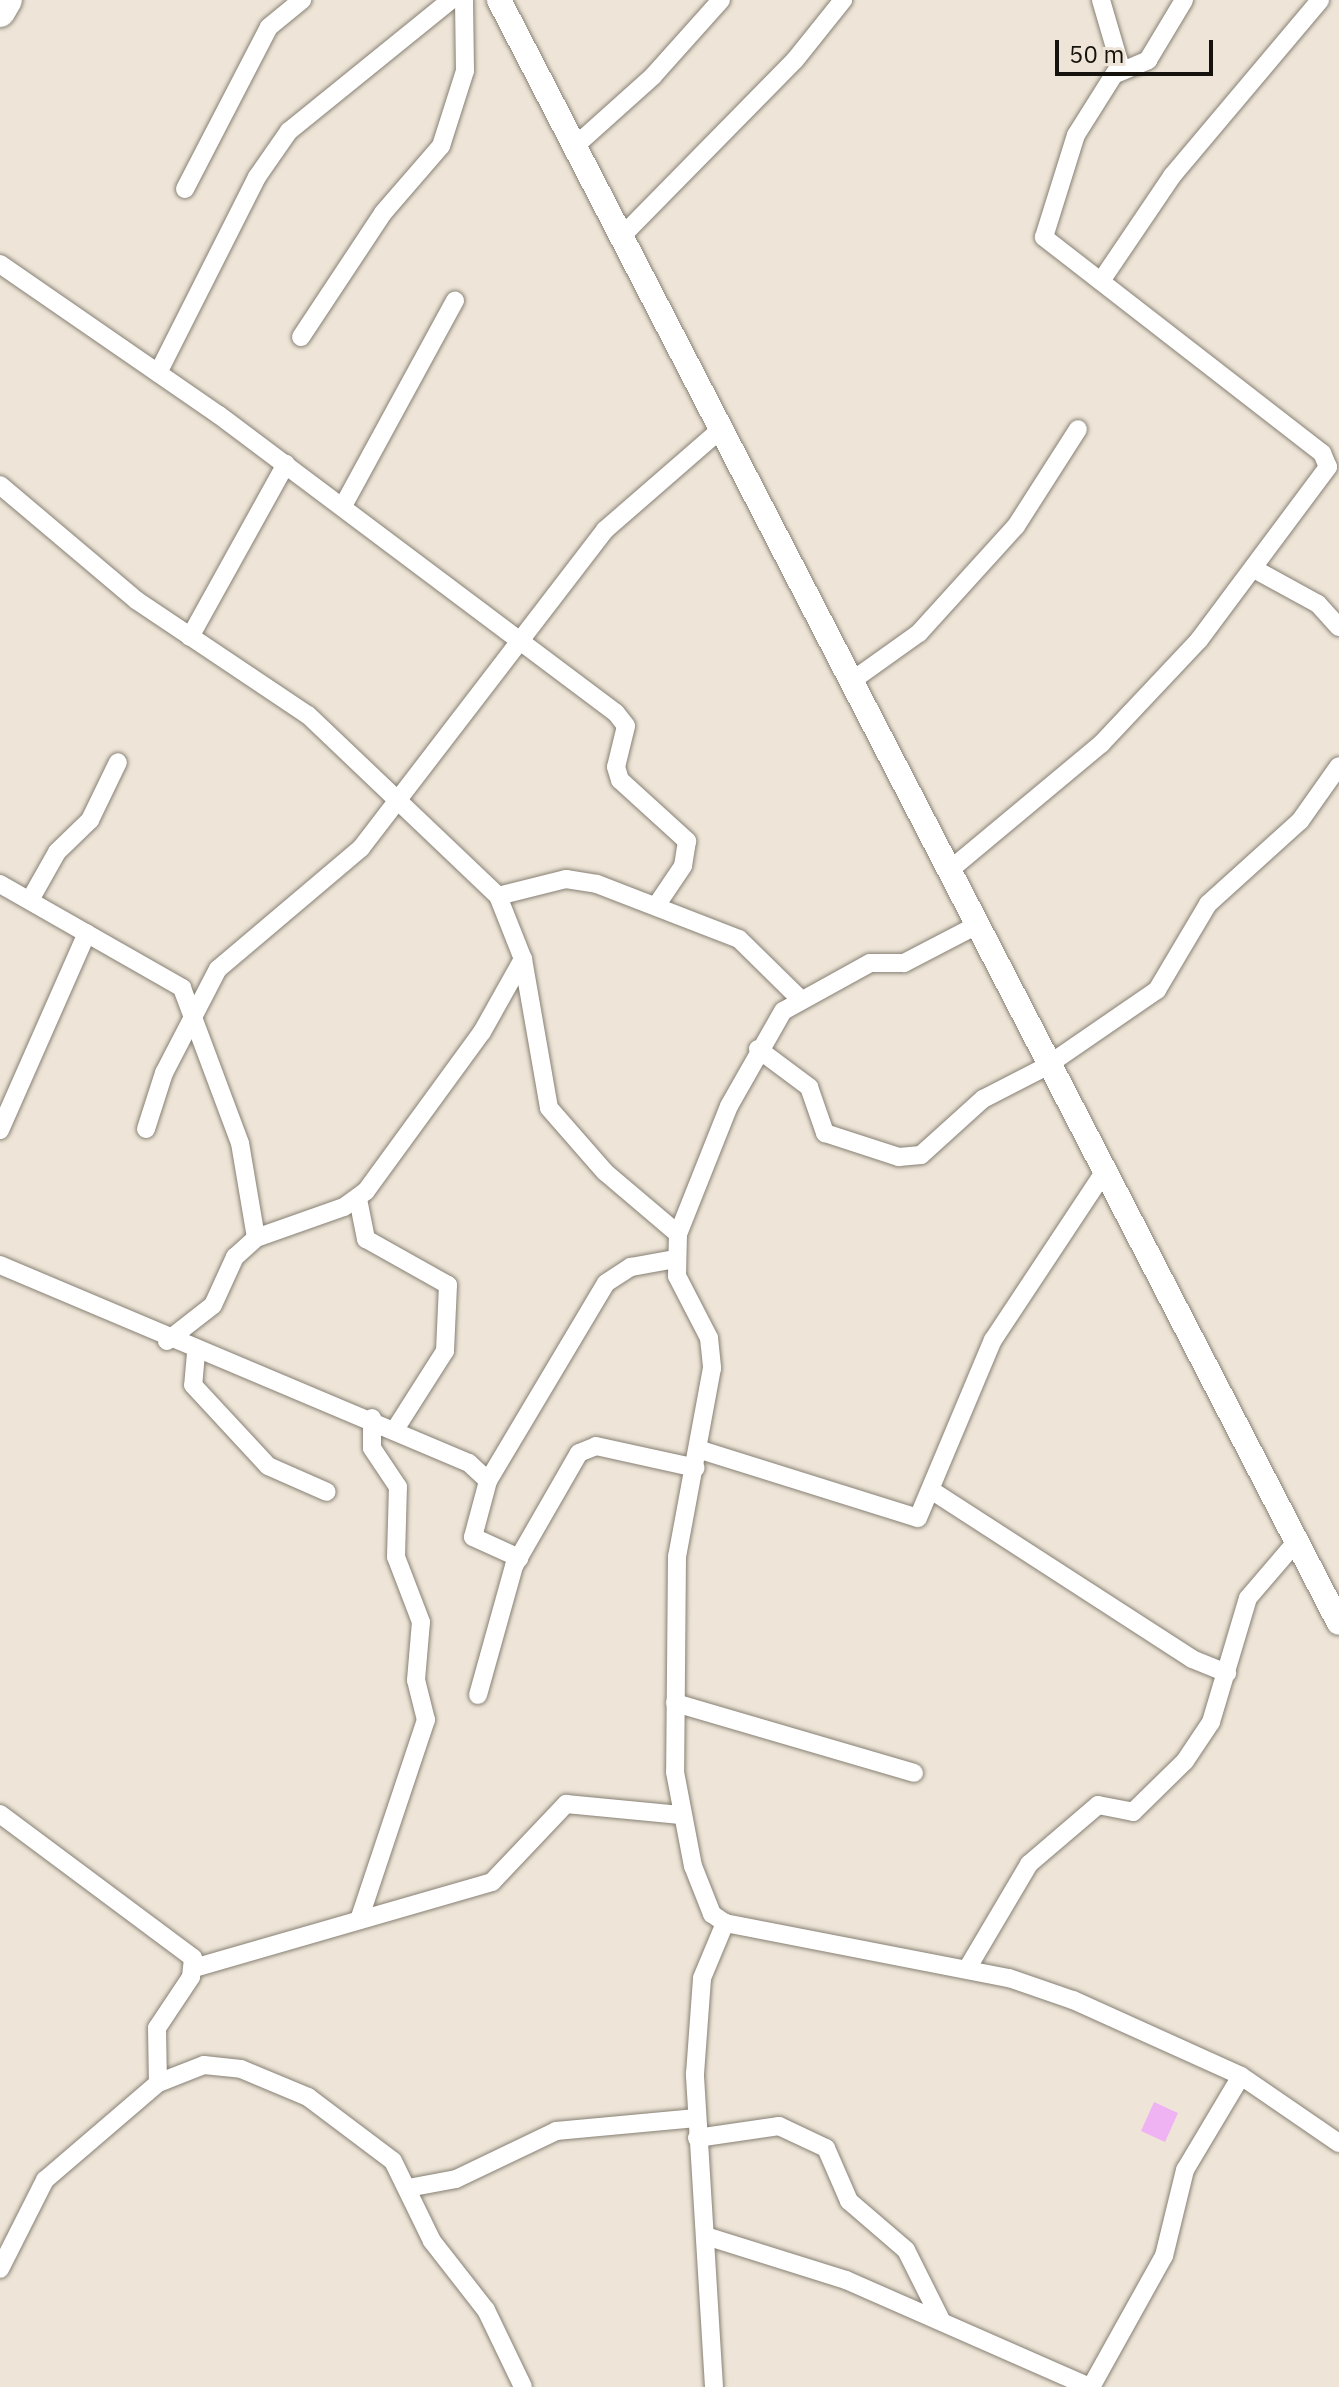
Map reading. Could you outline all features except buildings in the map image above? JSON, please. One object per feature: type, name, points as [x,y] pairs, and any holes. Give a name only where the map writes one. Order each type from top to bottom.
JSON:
[{"type":"main road","points":[[0,12],[7,0]]},
{"type":"street","points":[[185,189],[269,27],[302,0]]},
{"type":"street","points":[[158,373],[257,177],[289,131],[451,0]]},
{"type":"street","points":[[301,337],[383,213],[441,146],[465,71],[464,0]]},
{"type":"street","points":[[499,0],[951,869],[1045,1067],[1339,1623]]},
{"type":"street","points":[[574,147],[653,76],[721,0]]},
{"type":"street","points":[[621,237],[795,60],[843,0]]},
{"type":"street","points":[[951,869],[1101,744],[1256,570],[1325,476],[1333,456],[1047,241],[1042,227],[1076,135],[1118,73],[1119,48],[1101,0]]},
{"type":"street","points":[[1118,73],[1148,60],[1184,0]]},
{"type":"street","points":[[1101,281],[1172,176],[1320,0]]},
{"type":"street","points":[[0,264],[286,464],[616,713],[626,726],[616,767],[620,780],[687,841],[683,866],[656,906]]},
{"type":"street","points":[[343,506],[455,301]]},
{"type":"street","points":[[146,1129],[191,1018],[229,957],[330,879],[396,806],[623,509],[721,429]]},
{"type":"street","points":[[853,680],[905,647],[1008,535],[1078,429]]},
{"type":"street","points":[[190,637],[286,464]]},
{"type":"street","points":[[0,485],[76,556],[308,715],[396,806],[498,896],[523,959],[549,1108],[581,1149],[678,1234]]},
{"type":"street","points":[[1256,570],[1318,604],[1339,627]]},
{"type":"street","points":[[30,900],[57,852],[95,813],[118,762]]},
{"type":"street","points":[[758,1049],[809,1087],[825,1133],[899,1157],[934,1148],[983,1099],[1045,1067],[1157,990],[1208,904],[1300,821],[1339,766]]},
{"type":"street","points":[[498,896],[566,879],[656,906],[739,939],[801,1000]]},
{"type":"street","points":[[0,884],[173,981],[191,1018],[240,1143],[256,1238]]},
{"type":"street","points":[[979,924],[904,963],[870,963],[783,1011],[758,1049],[678,1234],[675,1259],[712,1351],[698,1459],[677,1556],[675,1703],[680,1815],[712,1914],[725,1923],[967,1969],[1073,2000],[1241,2076],[1339,2143]]},
{"type":"street","points":[[0,1130],[87,933]]},
{"type":"street","points":[[167,1341],[213,1305],[235,1257],[256,1238],[358,1199],[482,1032],[523,959]]},
{"type":"street","points":[[478,1695],[493,1619],[519,1558],[584,1449],[618,1449],[698,1459],[913,1520],[931,1490],[993,1340],[1103,1174]]},
{"type":"street","points":[[358,1199],[366,1239],[448,1285],[445,1351],[396,1428]]},
{"type":"street","points":[[519,1558],[473,1537],[488,1481],[606,1283],[631,1267],[675,1259]]},
{"type":"street","points":[[0,1265],[196,1353],[396,1428],[469,1463],[488,1481]]},
{"type":"street","points":[[196,1353],[193,1385],[268,1466],[327,1492]]},
{"type":"street","points":[[360,1917],[426,1720],[416,1680],[421,1622],[396,1557],[398,1487],[372,1448],[372,1418]]},
{"type":"street","points":[[931,1490],[1192,1659],[1227,1673]]},
{"type":"street","points":[[967,1969],[1006,1893],[1044,1850],[1098,1805],[1131,1814],[1185,1761],[1211,1722],[1248,1598],[1296,1542]]},
{"type":"street","points":[[675,1703],[914,1773]]},
{"type":"street","points":[[158,2083],[157,2028],[194,1968],[360,1917],[492,1882],[566,1804],[680,1815]]},
{"type":"street","points":[[0,1814],[174,1938],[194,1968]]},
{"type":"street","points":[[714,2387],[709,2237],[696,2118],[699,1994],[725,1923]]},
{"type":"street","points":[[0,2269],[45,2180],[158,2083],[204,2065],[263,2075],[381,2149],[408,2188],[432,2241],[486,2310],[523,2387]]},
{"type":"street","points":[[709,2237],[940,2318],[1090,2387],[1164,2256],[1185,2170],[1241,2076]]},
{"type":"street","points":[[408,2188],[456,2179],[556,2131],[696,2118]]},
{"type":"street","points":[[697,2138],[779,2126],[826,2148],[849,2201],[906,2250],[940,2318]]}]
